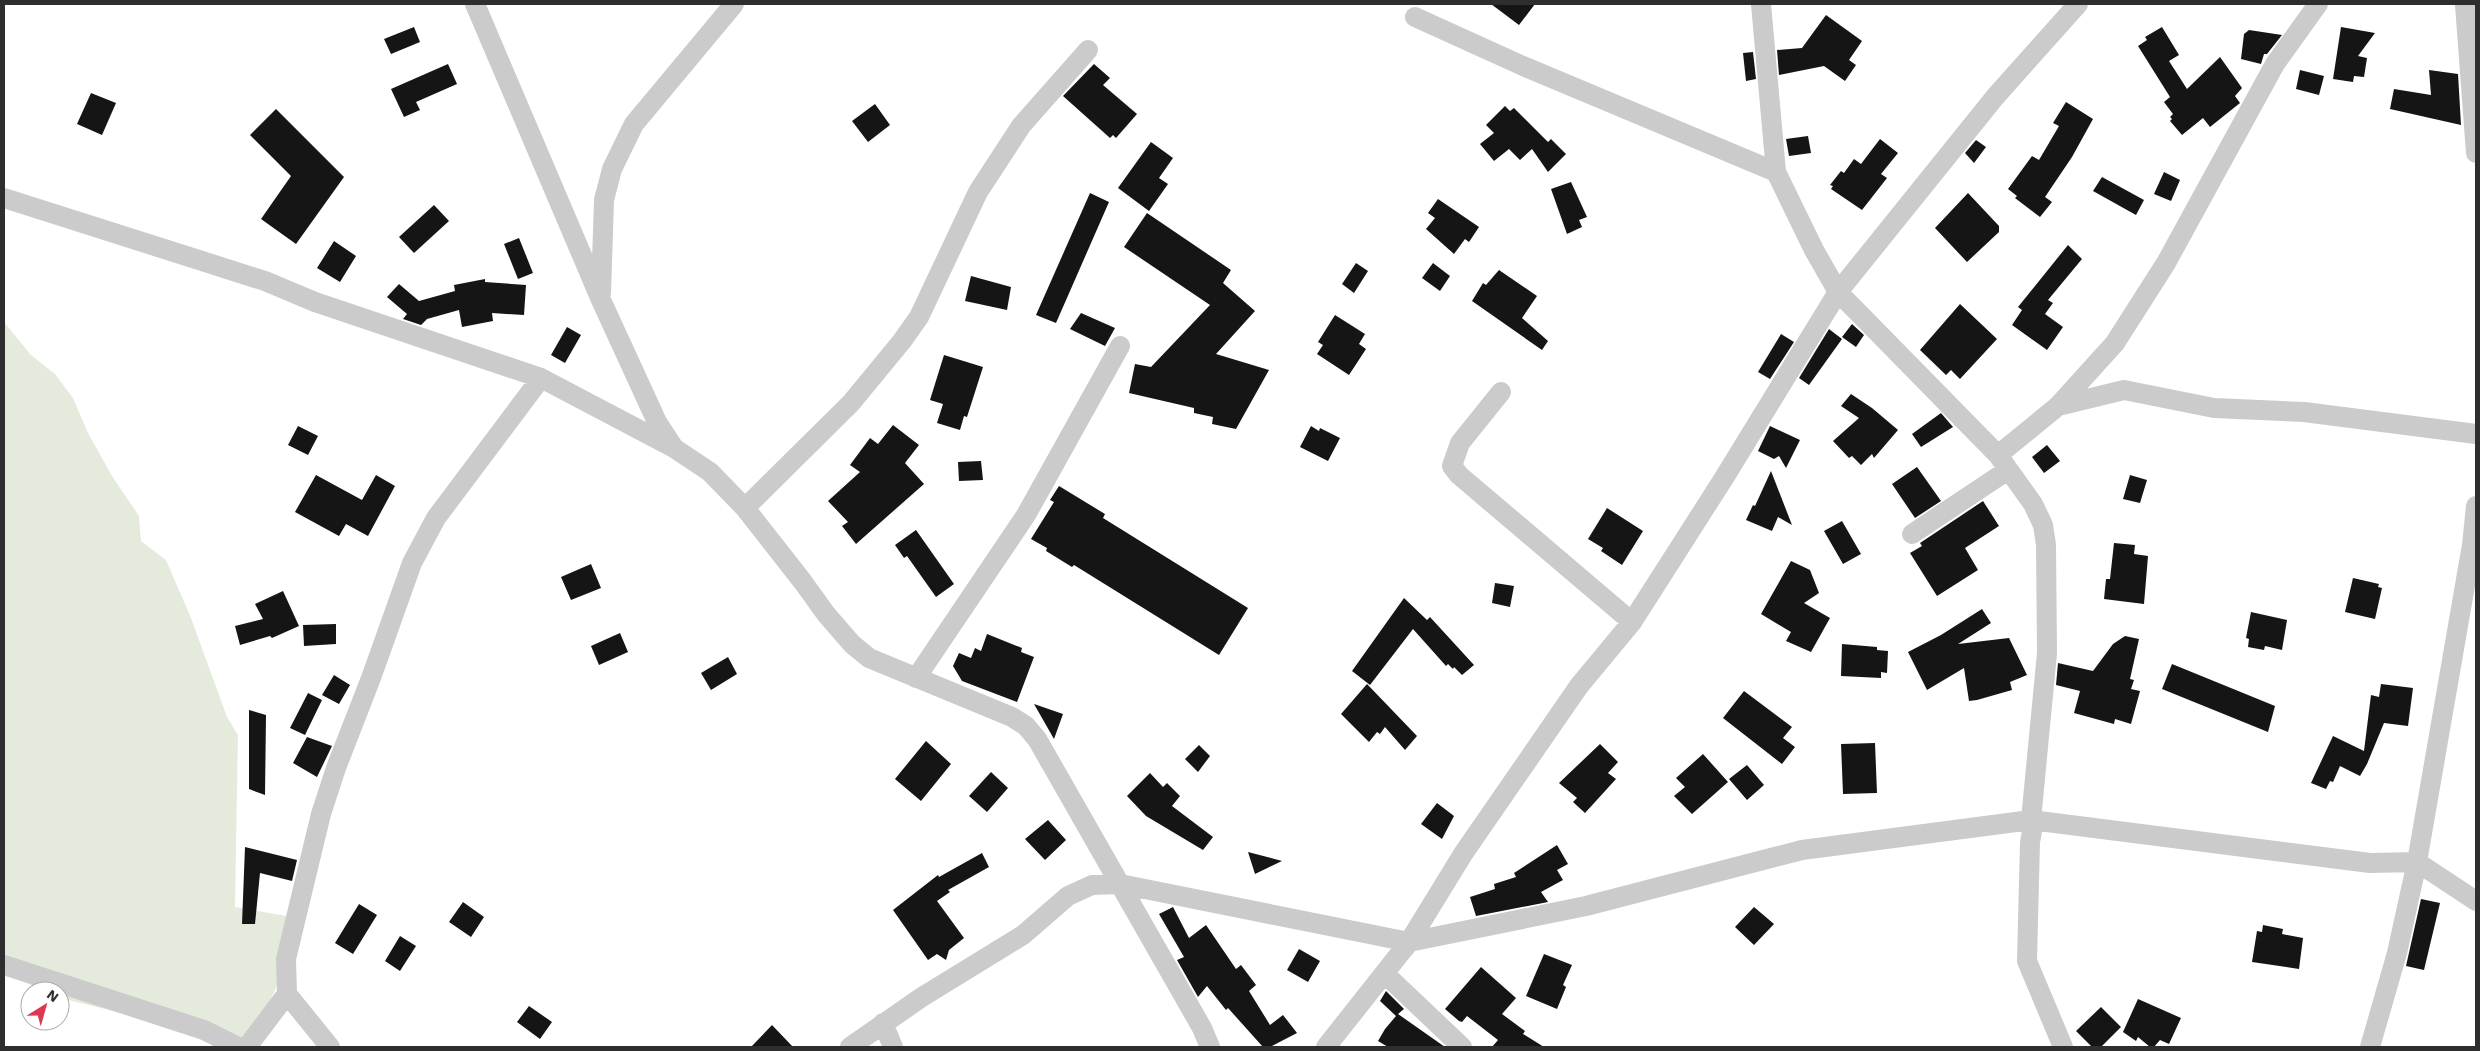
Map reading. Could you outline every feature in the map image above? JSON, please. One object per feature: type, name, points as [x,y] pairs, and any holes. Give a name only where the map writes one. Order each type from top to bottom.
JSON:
[{"type":"street","points":[[476,4],[601,300],[658,422],[674,448]]},
{"type":"street","points":[[601,300],[604,200],[612,169],[634,124],[734,4]]},
{"type":"street","points":[[1760,4],[1776,172],[1814,250],[1838,292],[2003,462],[2033,504],[2043,525],[2046,545],[2047,654],[2030,842],[2027,961],[2063,1047]]},
{"type":"street","points":[[1327,1047],[1409,942],[1463,854],[1580,686],[1632,622],[1724,478],[1838,292],[1995,97],[2078,4]]},
{"type":"street","points":[[1912,534],[2003,462],[2058,406],[2115,343],[2166,264],[2275,64],[2318,4]]},
{"type":"street","points":[[2466,5],[2476,153]]},
{"type":"street","points":[[1415,17],[1523,66],[1776,172]]},
{"type":"street","points":[[745,508],[851,403],[902,340],[919,317],[978,192],[1021,126],[1088,50]]},
{"type":"street","points":[[4,198],[265,281],[315,302],[541,378],[674,448],[710,472],[745,508],[826,614],[852,644],[869,658],[1012,717],[1026,726],[1037,739],[1202,1028],[1210,1047]]},
{"type":"street","points":[[916,678],[1026,515],[1120,346]]},
{"type":"street","points":[[247,1047],[287,994],[287,952],[321,814],[336,768],[371,678],[412,563],[436,518],[541,378]]},
{"type":"street","points":[[2058,406],[2124,390],[2214,408],[2304,412],[2476,434]]},
{"type":"street","points":[[1501,392],[1460,443],[1452,466],[1459,476],[1632,622]]},
{"type":"street","points":[[2370,1047],[2397,953],[2417,862],[2474,546],[2476,506]]},
{"type":"street","points":[[850,1047],[883,1023],[1023,935],[1068,896],[1092,885],[1120,884],[1409,942],[1586,906],[1802,850],[2032,820],[2370,864],[2417,862],[2476,901]]},
{"type":"street","points":[[1327,1047],[1409,942]]},
{"type":"street","points":[[4,965],[204,1030],[238,1047]]},
{"type":"street","points":[[1385,974],[1462,1047]]},
{"type":"street","points":[[287,994],[330,1047]]},
{"type":"street","points":[[883,1023],[893,1047]]},
{"type":"green space","points":[[4,322],[31,355],[55,374],[73,398],[88,433],[112,476],[139,516],[141,541],[166,560],[191,618],[227,717],[238,735],[235,907],[286,916],[280,979],[270,1001],[244,1043],[70,1000],[70,981],[24,981],[4,970]]},
{"type":"building","points":[[1491,4],[1535,4],[1519,25]]},
{"type":"building","points":[[1826,15],[1862,41],[1849,60],[1856,65],[1845,81],[1824,66],[1779,75],[1777,50],[1802,48]]},
{"type":"building","points":[[414,27],[420,42],[391,54],[384,39]]},
{"type":"building","points":[[2162,27],[2179,55],[2169,61],[2187,89],[2220,57],[2242,88],[2235,96],[2240,103],[2210,127],[2203,118],[2182,135],[2170,121],[2172,119],[2170,117],[2173,114],[2164,102],[2170,97],[2138,46],[2147,40],[2145,37]]},
{"type":"building","points":[[2341,27],[2375,33],[2358,56],[2367,58],[2364,77],[2354,76],[2353,82],[2333,79]]},
{"type":"building","points":[[2249,30],[2282,35],[2267,54],[2264,54],[2261,64],[2241,59],[2244,34]]},
{"type":"building","points":[[1753,52],[1756,79],[1746,81],[1743,53]]},
{"type":"building","points":[[448,64],[457,84],[416,102],[420,110],[404,117],[391,89]]},
{"type":"building","points":[[1094,64],[1110,78],[1103,85],[1137,114],[1116,138],[1113,135],[1110,138],[1063,96]]},
{"type":"building","points":[[2300,70],[2324,76],[2319,95],[2296,89]]},
{"type":"building","points":[[2429,70],[2458,74],[2461,125],[2390,109],[2394,89],[2431,95]]},
{"type":"building","points":[[91,93],[116,103],[102,135],[77,124]]},
{"type":"building","points":[[2066,102],[2093,119],[2072,157],[2045,197],[2052,202],[2040,217],[2015,198],[2017,196],[2008,189],[2032,156],[2039,160],[2059,126],[2053,123]]},
{"type":"building","points":[[875,104],[890,125],[868,142],[852,121]]},
{"type":"building","points":[[1505,106],[1510,111],[1514,108],[1548,142],[1551,139],[1566,154],[1548,172],[1532,149],[1520,160],[1509,149],[1494,161],[1480,144],[1494,133],[1486,125]]},
{"type":"building","points":[[276,109],[344,177],[296,244],[261,219],[291,176],[250,135]]},
{"type":"building","points":[[1808,136],[1811,153],[1789,156],[1786,139]]},
{"type":"building","points":[[1880,139],[1898,153],[1881,174],[1887,178],[1862,210],[1831,189],[1833,186],[1830,185],[1841,171],[1844,173],[1854,159],[1861,164]]},
{"type":"building","points":[[1976,140],[1986,147],[1974,163],[1965,153]]},
{"type":"building","points":[[1151,142],[1173,158],[1159,178],[1168,184],[1149,211],[1118,188]]},
{"type":"building","points":[[2164,172],[2180,180],[2171,201],[2154,194]]},
{"type":"building","points":[[2102,177],[2144,200],[2136,215],[2093,191]]},
{"type":"building","points":[[1571,182],[1587,217],[1579,220],[1582,227],[1567,234],[1551,189]]},
{"type":"building","points":[[1090,193],[1109,202],[1056,323],[1036,315]]},
{"type":"building","points":[[1968,193],[1999,226],[1999,232],[1967,262],[1935,228]]},
{"type":"building","points":[[1438,199],[1479,227],[1469,242],[1465,239],[1454,254],[1426,229],[1435,218],[1428,213]]},
{"type":"building","points":[[434,205],[449,221],[414,253],[399,237]]},
{"type":"building","points":[[1147,213],[1231,270],[1223,283],[1255,311],[1216,354],[1269,370],[1236,429],[1212,424],[1213,417],[1194,413],[1194,408],[1129,393],[1135,364],[1151,367],[1210,305],[1124,247]]},
{"type":"building","points":[[519,238],[533,273],[518,279],[504,244]]},
{"type":"building","points":[[334,241],[356,256],[340,282],[317,268]]},
{"type":"building","points":[[2068,245],[2082,259],[2048,300],[2053,303],[2045,314],[2063,327],[2047,350],[2012,325],[2022,310],[2018,307]]},
{"type":"building","points":[[1356,263],[1368,271],[1354,293],[1342,284]]},
{"type":"building","points":[[1433,263],[1450,276],[1440,291],[1422,278]]},
{"type":"building","points":[[1499,270],[1537,296],[1522,318],[1548,341],[1542,350],[1472,301],[1483,283],[1486,285]]},
{"type":"building","points":[[971,276],[1011,287],[1007,310],[965,301]]},
{"type":"building","points":[[485,279],[485,282],[526,285],[524,315],[492,313],[493,321],[462,327],[459,310],[427,319],[421,325],[403,319],[407,314],[387,297],[399,284],[419,301],[455,291],[454,285]]},
{"type":"building","points":[[1960,304],[1997,339],[1960,379],[1951,370],[1946,375],[1920,350]]},
{"type":"building","points":[[1081,313],[1115,328],[1105,346],[1070,329]]},
{"type":"building","points":[[1335,315],[1365,334],[1359,344],[1366,349],[1349,375],[1317,354],[1323,345],[1318,342]]},
{"type":"building","points":[[1852,324],[1864,335],[1856,347],[1842,337]]},
{"type":"building","points":[[567,327],[581,335],[565,363],[551,355]]},
{"type":"building","points":[[1829,329],[1842,339],[1809,385],[1799,378]]},
{"type":"building","points":[[1781,334],[1794,342],[1770,379],[1758,372]]},
{"type":"building","points":[[944,355],[983,367],[967,417],[964,416],[960,430],[937,423],[943,404],[930,400]]},
{"type":"building","points":[[1851,394],[1872,408],[1898,430],[1874,458],[1872,454],[1861,465],[1852,456],[1849,458],[1833,441],[1859,418],[1841,406]]},
{"type":"building","points":[[1941,413],[1953,427],[1921,447],[1912,434]]},
{"type":"building","points":[[893,425],[919,445],[905,463],[924,484],[856,544],[842,526],[848,522],[828,501],[860,472],[850,465],[870,438],[878,444]]},
{"type":"building","points":[[298,426],[318,436],[308,455],[288,445]]},
{"type":"building","points":[[1311,426],[1319,431],[1320,428],[1340,438],[1328,461],[1300,447]]},
{"type":"building","points":[[1770,426],[1800,440],[1786,468],[1779,456],[1774,459],[1758,451]]},
{"type":"building","points":[[2047,445],[2060,461],[2044,473],[2032,457]]},
{"type":"building","points":[[981,461],[983,480],[959,481],[958,462]]},
{"type":"building","points":[[1917,467],[1941,501],[1915,518],[1892,484]]},
{"type":"building","points":[[1771,471],[1792,525],[1778,517],[1772,531],[1746,520],[1753,505],[1755,506]]},
{"type":"building","points":[[316,475],[362,500],[376,475],[395,486],[368,536],[346,524],[339,536],[295,512]]},
{"type":"building","points":[[2130,475],[2147,480],[2140,503],[2123,499]]},
{"type":"building","points":[[1059,486],[1105,514],[1103,518],[1248,608],[1219,655],[1074,565],[1072,567],[1046,551],[1047,548],[1031,539],[1054,502],[1050,500]]},
{"type":"building","points":[[1983,501],[1999,526],[1965,548],[1978,570],[1937,596],[1910,553],[1922,546],[1920,543]]},
{"type":"building","points":[[1607,508],[1643,531],[1622,565],[1601,551],[1603,548],[1588,539]]},
{"type":"building","points":[[1842,521],[1861,554],[1843,564],[1824,531]]},
{"type":"building","points":[[916,530],[954,584],[936,597],[907,556],[904,558],[895,545]]},
{"type":"building","points":[[2114,543],[2135,545],[2134,554],[2148,556],[2144,604],[2104,599],[2106,579],[2110,579]]},
{"type":"building","points":[[1791,561],[1810,570],[1819,593],[1804,603],[1830,618],[1811,652],[1786,641],[1791,632],[1761,614]]},
{"type":"building","points":[[591,564],[601,588],[571,600],[561,577]]},
{"type":"building","points":[[2353,578],[2379,584],[2378,587],[2382,588],[2375,619],[2345,612]]},
{"type":"building","points":[[1495,583],[1514,586],[1510,607],[1492,603]]},
{"type":"building","points":[[283,591],[299,626],[272,638],[270,636],[240,645],[235,626],[263,619],[255,604]]},
{"type":"building","points":[[1404,598],[1427,620],[1430,617],[1474,665],[1462,675],[1454,667],[1453,669],[1448,664],[1446,666],[1413,629],[1370,685],[1352,671]]},
{"type":"building","points":[[1982,609],[1991,623],[1958,644],[2009,638],[2027,675],[2010,682],[2012,690],[1977,700],[1969,701],[1964,668],[1927,690],[1908,652],[1941,635]]},
{"type":"building","points":[[2251,612],[2287,620],[2282,650],[2265,646],[2264,650],[2248,647],[2249,639],[2246,638]]},
{"type":"building","points":[[336,624],[336,644],[304,646],[303,625]]},
{"type":"building","points":[[620,633],[628,652],[599,665],[591,646]]},
{"type":"building","points":[[987,634],[1022,648],[1021,652],[1034,657],[1017,702],[962,681],[953,666],[959,653],[971,658],[975,648],[981,651]]},
{"type":"building","points":[[2125,636],[2139,639],[2130,679],[2134,680],[2131,689],[2140,691],[2131,724],[2115,719],[2114,724],[2074,713],[2080,691],[2056,685],[2058,663],[2093,671],[2113,644]]},
{"type":"building","points":[[1842,644],[1877,647],[1877,650],[1888,651],[1887,673],[1881,672],[1881,678],[1841,676]]},
{"type":"building","points":[[728,657],[737,674],[711,690],[701,673]]},
{"type":"building","points":[[2172,664],[2275,706],[2268,732],[2162,689]]},
{"type":"building","points":[[334,675],[350,685],[339,704],[322,695]]},
{"type":"building","points":[[1367,684],[1417,736],[1405,750],[1385,727],[1380,734],[1377,732],[1369,742],[1341,714]]},
{"type":"building","points":[[2381,684],[2413,688],[2408,726],[2384,723],[2360,776],[2340,766],[2333,782],[2330,781],[2326,789],[2311,783],[2333,736],[2364,751],[2371,695],[2379,697]]},
{"type":"building","points":[[1744,691],[1792,727],[1783,738],[1795,747],[1782,764],[1723,718]]},
{"type":"building","points":[[308,693],[322,700],[305,735],[290,728]]},
{"type":"building","points":[[1034,704],[1063,714],[1054,739]]},
{"type":"building","points":[[249,710],[266,715],[265,795],[249,789]]},
{"type":"building","points":[[307,737],[332,746],[317,777],[293,763]]},
{"type":"building","points":[[926,741],[951,764],[921,801],[895,779]]},
{"type":"building","points":[[1875,743],[1877,793],[1843,794],[1841,744]]},
{"type":"building","points":[[1600,744],[1618,762],[1608,773],[1616,779],[1585,813],[1573,802],[1577,798],[1559,783]]},
{"type":"building","points":[[1199,745],[1210,756],[1198,772],[1185,759]]},
{"type":"building","points":[[1703,754],[1728,782],[1692,814],[1674,796],[1685,787],[1676,778]]},
{"type":"building","points":[[1747,765],[1764,785],[1747,800],[1729,779]]},
{"type":"building","points":[[991,772],[1008,788],[987,812],[969,796]]},
{"type":"building","points":[[1150,773],[1163,787],[1167,783],[1180,796],[1172,806],[1213,837],[1203,850],[1146,816],[1127,796]]},
{"type":"building","points":[[1437,803],[1454,816],[1442,839],[1421,824]]},
{"type":"building","points":[[1048,820],[1066,840],[1045,860],[1025,839]]},
{"type":"building","points":[[1557,845],[1568,864],[1557,870],[1563,880],[1541,892],[1548,902],[1476,916],[1470,897],[1495,889],[1494,884],[1516,877],[1514,873]]},
{"type":"building","points":[[245,847],[297,860],[292,881],[260,873],[255,924],[242,924]]},
{"type":"building","points":[[1248,852],[1282,861],[1255,874]]},
{"type":"building","points":[[982,853],[989,867],[948,890],[950,892],[937,901],[964,938],[949,950],[946,960],[937,954],[928,960],[893,910],[938,875],[939,877]]},
{"type":"building","points":[[2421,899],[2440,903],[2424,970],[2406,966]]},
{"type":"building","points":[[463,902],[484,917],[471,937],[449,922]]},
{"type":"building","points":[[359,904],[377,915],[353,954],[335,943]]},
{"type":"building","points":[[1173,907],[1189,938],[1206,925],[1236,969],[1241,965],[1256,985],[1249,991],[1270,1025],[1283,1015],[1297,1033],[1270,1047],[1263,1047],[1228,1008],[1226,1010],[1207,986],[1198,997],[1177,960],[1184,957],[1159,914]]},
{"type":"building","points":[[1754,907],[1774,924],[1754,945],[1735,927]]},
{"type":"building","points":[[2263,925],[2283,929],[2282,934],[2303,938],[2299,969],[2252,962],[2257,931],[2262,932]]},
{"type":"building","points":[[400,936],[416,946],[400,971],[385,961]]},
{"type":"building","points":[[1299,949],[1320,961],[1308,982],[1287,970]]},
{"type":"building","points":[[1544,954],[1572,965],[1563,985],[1566,987],[1557,1009],[1526,996]]},
{"type":"building","points":[[1481,967],[1516,998],[1502,1014],[1525,1031],[1523,1034],[1544,1047],[1492,1047],[1498,1040],[1467,1016],[1462,1022],[1445,1009]]},
{"type":"building","points":[[1386,991],[1404,1009],[1398,1014],[1445,1047],[1388,1047],[1378,1041],[1396,1016],[1380,1001]]},
{"type":"building","points":[[2138,999],[2181,1018],[2169,1044],[2160,1040],[2154,1047],[2150,1047],[2138,1037],[2136,1041],[2123,1032]]},
{"type":"building","points":[[529,1006],[552,1022],[540,1039],[517,1022]]},
{"type":"building","points":[[2101,1007],[2121,1027],[2101,1047],[2092,1047],[2076,1031]]},
{"type":"building","points":[[772,1025],[793,1047],[751,1047]]}]
